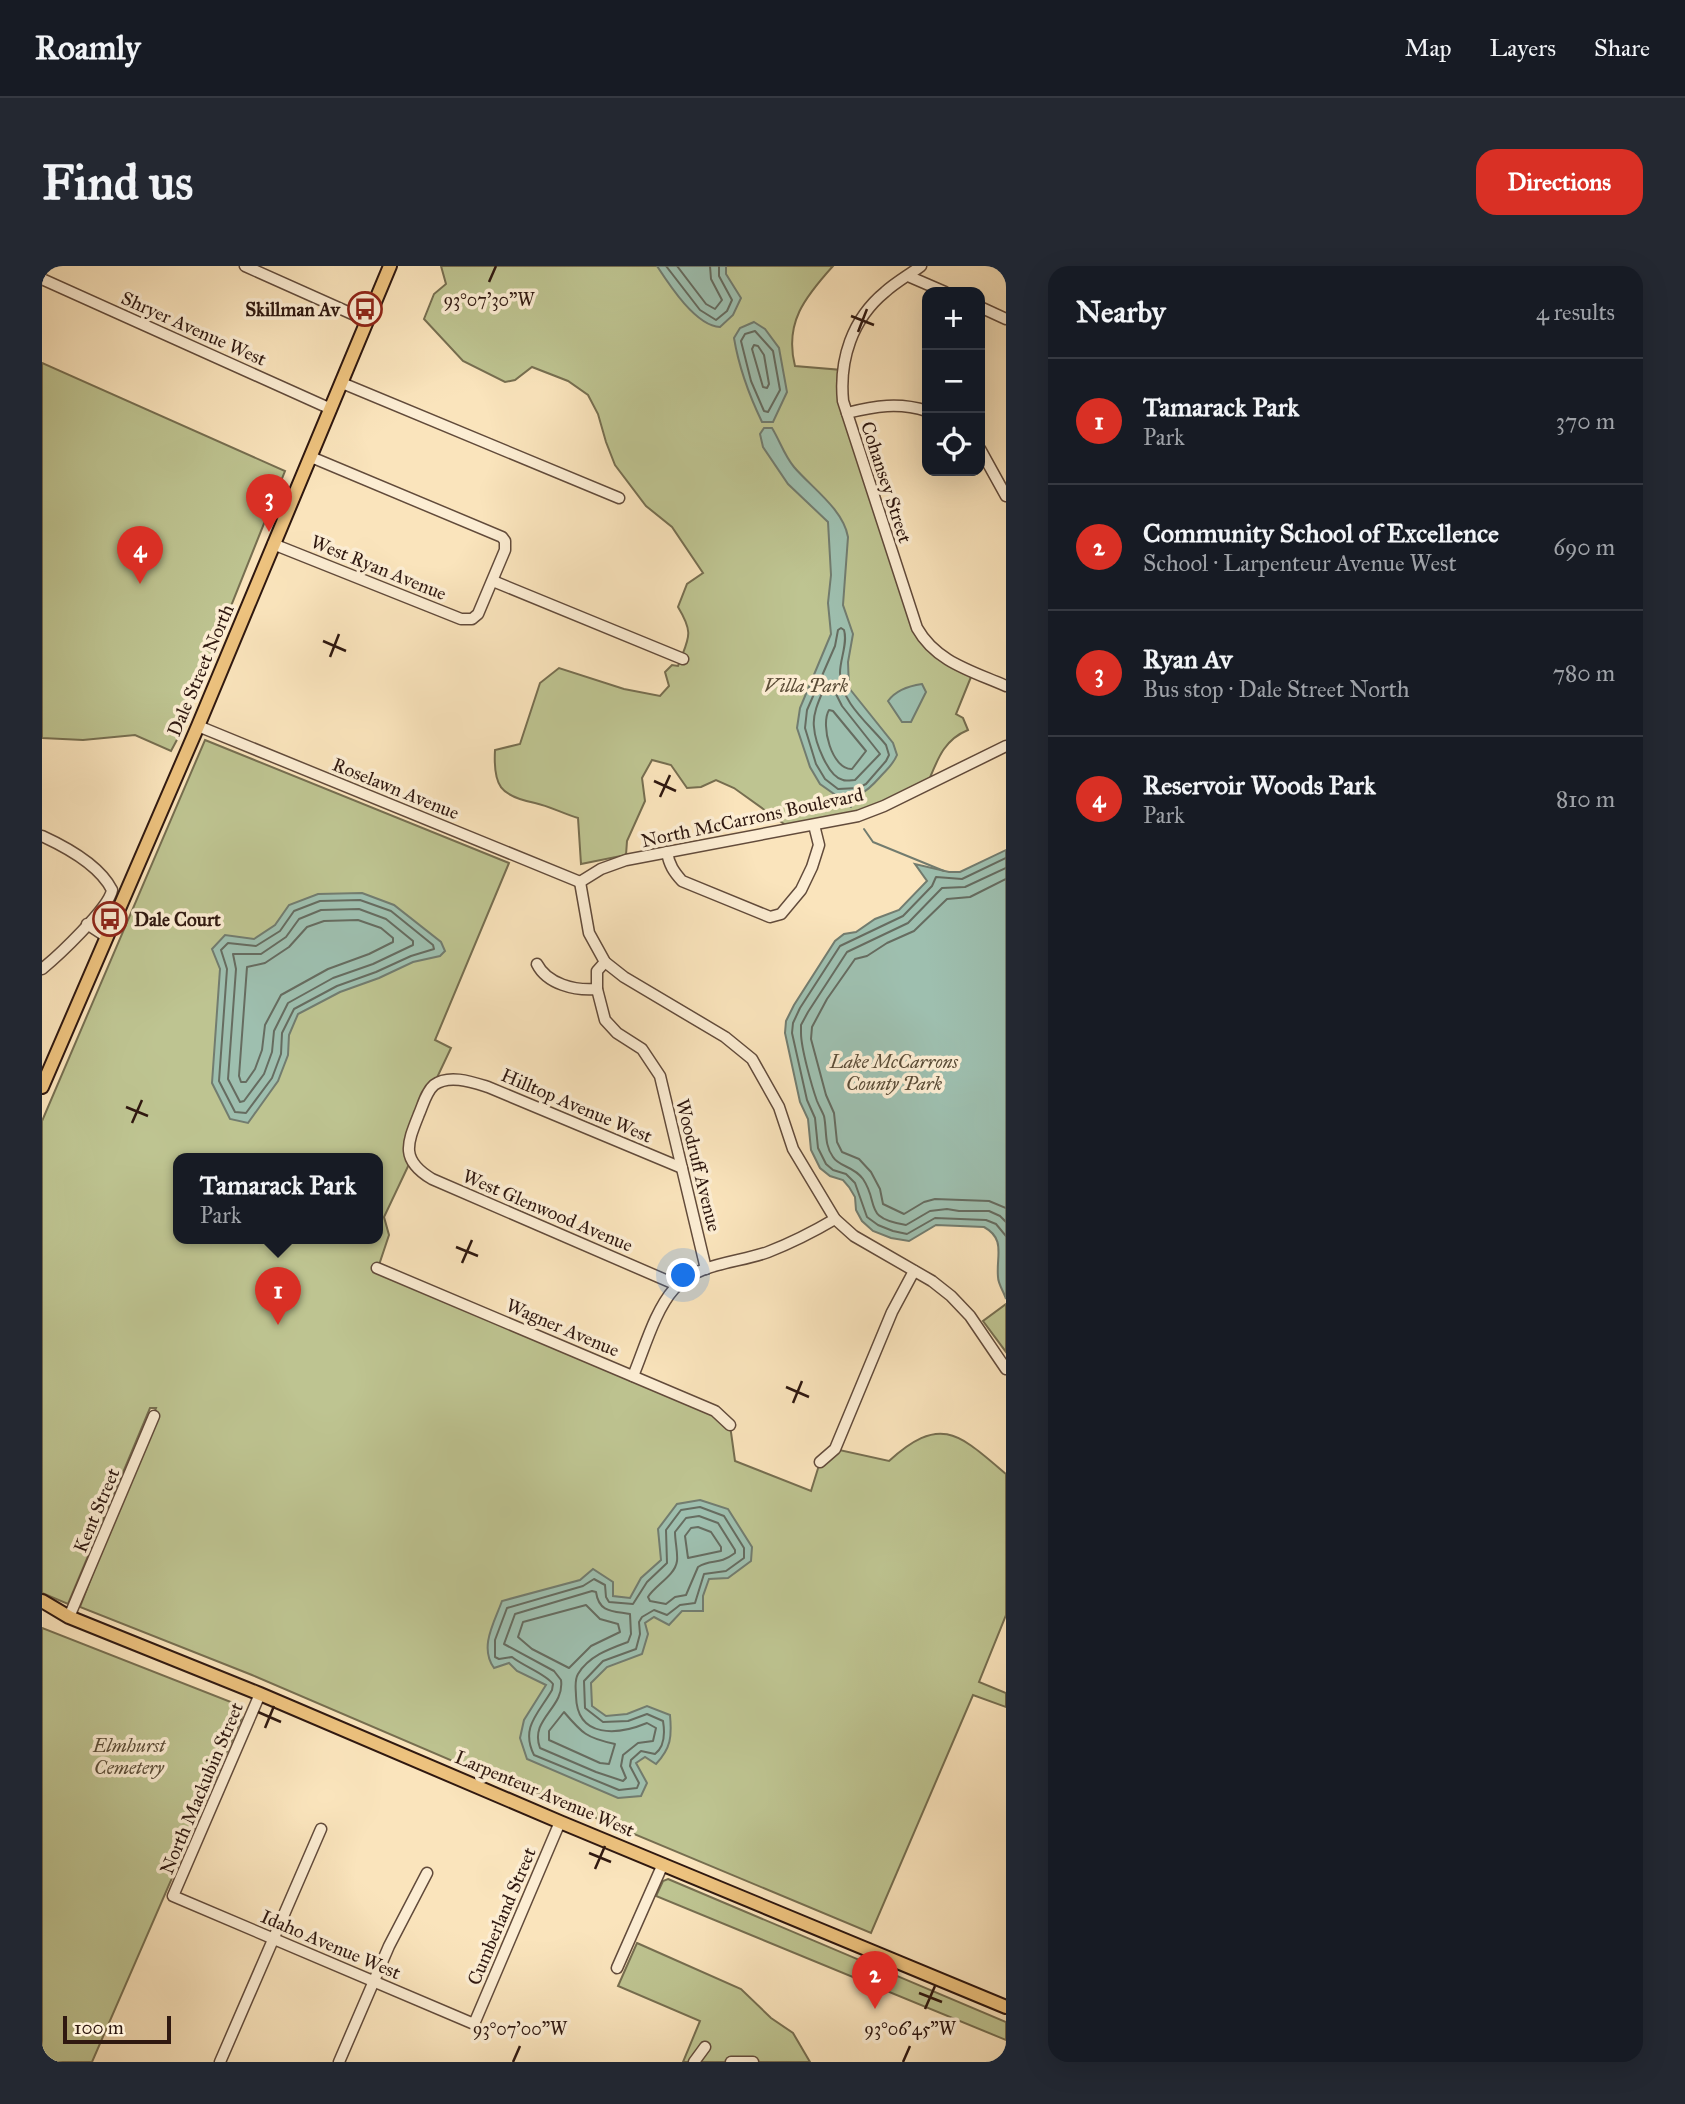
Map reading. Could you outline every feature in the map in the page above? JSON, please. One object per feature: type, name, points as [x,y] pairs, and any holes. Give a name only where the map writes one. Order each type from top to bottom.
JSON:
[{"type":"main road","name":"Dale Street North","points":[[42,1087],[198,726],[390,266]]},
{"type":"main road","name":"Larpenteur Avenue West","points":[[42,1601],[69,1617]]},
{"type":"main road","name":"Larpenteur Avenue West","points":[[42,1610],[69,1617],[260,1694],[1006,2007]]},
{"type":"street","points":[[245,266],[368,321]]},
{"type":"street","name":"Cohansey Street","points":[[921,266],[887,290],[861,318],[849,342],[842,378],[847,414],[917,628],[927,644],[943,658],[1006,686]]},
{"type":"street","points":[[908,276],[933,287]]},
{"type":"street","name":"Shryer Avenue West","points":[[42,279],[331,410]]},
{"type":"street","points":[[985,309],[1006,319]]},
{"type":"street","points":[[342,383],[619,498]]},
{"type":"street","points":[[847,414],[882,405],[922,410]]},
{"type":"street","points":[[311,457],[499,534],[505,541],[505,550],[493,581],[683,659]]},
{"type":"street","points":[[985,458],[1006,496]]},
{"type":"street","name":"West Ryan Avenue","points":[[274,544],[461,619],[472,619],[478,614],[493,581]]},
{"type":"street","name":"Roselawn Avenue","points":[[198,726],[580,882]]},
{"type":"street","name":"North McCarrons Boulevard","points":[[580,882],[611,864],[869,813],[1006,746]]},
{"type":"street","points":[[667,852],[668,861],[682,881],[770,917],[781,915],[801,890],[812,867],[819,845],[814,825]]},
{"type":"street","points":[[42,836],[81,859],[108,882],[112,890],[111,897],[42,969]]},
{"type":"street","points":[[580,882],[589,933],[605,962],[624,977],[726,1037],[752,1059],[779,1107],[793,1149],[835,1219],[854,1236],[943,1289],[961,1305],[1006,1369]]},
{"type":"street","points":[[87,924],[107,937]]},
{"type":"street","points":[[537,964],[542,973],[570,988],[597,989],[597,971],[605,962]]},
{"type":"street","name":"Woodruff Avenue","points":[[597,989],[602,1012],[610,1027],[642,1049],[655,1066],[662,1083],[706,1269]]},
{"type":"street","name":"Hilltop Avenue West","points":[[456,1080],[488,1087],[682,1168]]},
{"type":"street","name":"West Glenwood Avenue","points":[[456,1080],[435,1085],[426,1096],[408,1139],[411,1160],[419,1171],[677,1285]]},
{"type":"street","points":[[633,1376],[663,1306],[677,1285],[706,1269],[765,1253],[807,1235],[835,1219]]},
{"type":"street","name":"Wagner Avenue","points":[[377,1268],[715,1411],[730,1425]]},
{"type":"street","points":[[820,1462],[835,1449],[892,1312],[914,1271]]},
{"type":"street","name":"Kent Street","points":[[69,1617],[154,1416]]},
{"type":"street","name":"North Mackubin Street","points":[[173,1896],[260,1694]]},
{"type":"street","name":"Cumberland Street","points":[[474,2024],[560,1822]]},
{"type":"street","points":[[220,2062],[321,1829]]},
{"type":"street","points":[[617,1968],[663,1864]]},
{"type":"street","points":[[339,2062],[390,1944],[427,1872]]},
{"type":"street","name":"Idaho Avenue West","points":[[173,1896],[474,2024]]},
{"type":"street","points":[[694,2062],[705,2047]]},
{"type":"street","points":[[731,2062],[753,2062]]},
{"type":"green space","name":"Villa Park","points":[[441,266],[833,266],[799,312],[792,337],[795,366],[842,370],[842,386],[921,636],[973,672],[956,714],[963,718],[968,730],[947,745],[927,785],[884,806],[791,829],[734,788],[716,780],[701,787],[687,788],[671,765],[652,760],[642,778],[645,801],[627,841],[626,855],[581,864],[578,818],[506,793],[495,772],[495,750],[520,744],[540,683],[559,668],[624,689],[660,696],[669,686],[665,672],[672,665],[678,666],[688,636],[687,624],[678,607],[687,584],[703,573],[672,527],[646,506],[615,465],[598,414],[588,395],[568,381],[532,367],[515,380],[505,382],[463,361],[424,319],[434,294],[446,284]]},
{"type":"green space","points":[[42,363],[285,471],[171,751],[135,735],[83,740],[42,738]]},
{"type":"green space","points":[[205,740],[509,863],[435,1040],[451,1048],[408,1139],[411,1160],[384,1217],[389,1235],[378,1268],[715,1411],[730,1425],[735,1461],[811,1491],[820,1462],[835,1449],[889,1461],[907,1446],[936,1434],[962,1440],[1006,1474],[1006,1615],[979,1682],[1006,1693],[1006,1707],[973,1695],[871,1933],[524,1788],[525,1792],[252,1675],[80,1607],[156,1408],[150,1408],[68,1604],[42,1593],[42,1121]]},
{"type":"green space","points":[[1006,1304],[1006,1352],[983,1321]]},
{"type":"green space","name":"Elmhurst Cemetery","points":[[42,1628],[236,1704],[242,1717],[92,2062],[42,2062]]},
{"type":"green space","points":[[668,1879],[1006,2022],[1006,2040],[656,1896],[663,1881]]},
{"type":"green space","points":[[637,1943],[741,1989],[771,2018],[793,2033],[810,2062],[683,2062],[700,2021],[618,1986]]},
{"type":"water","points":[[657,266],[726,266],[726,274],[741,298],[733,315],[720,327],[702,320],[684,304]]},
{"type":"water","points":[[754,322],[765,329],[779,348],[787,392],[773,422],[762,422],[745,381],[736,349],[734,338],[740,328]]},
{"type":"water","points":[[764,428],[772,428],[787,458],[840,517],[848,537],[843,605],[853,634],[848,662],[849,688],[893,743],[897,755],[875,783],[856,795],[837,796],[820,784],[810,767],[797,728],[800,708],[831,634],[828,603],[831,575],[828,522],[788,484],[763,447],[760,434]]},
{"type":"water","points":[[922,684],[926,692],[911,722],[902,722],[888,701],[903,689]]},
{"type":"water","name":"Lake McCarrons County Park","points":[[1006,850],[1006,1299],[998,1280],[998,1243],[984,1227],[936,1225],[909,1241],[873,1231],[862,1221],[849,1187],[843,1180],[830,1176],[820,1168],[811,1150],[808,1119],[800,1102],[785,1033],[786,1021],[794,1005],[835,941],[844,934],[856,932],[875,919],[899,910],[927,881],[915,864],[960,872]]},
{"type":"water","points":[[362,893],[394,905],[441,942],[445,951],[440,956],[413,962],[340,992],[298,1014],[289,1035],[288,1055],[278,1081],[248,1123],[230,1119],[212,1083],[220,969],[212,949],[225,935],[254,939],[275,925],[289,905],[318,894]]},
{"type":"water","points":[[700,1500],[728,1509],[752,1547],[751,1561],[728,1578],[709,1579],[703,1596],[703,1611],[682,1611],[669,1625],[654,1617],[645,1623],[648,1634],[642,1654],[607,1667],[591,1683],[592,1706],[606,1716],[627,1714],[647,1706],[670,1715],[671,1730],[665,1753],[656,1764],[645,1757],[636,1763],[647,1783],[641,1796],[618,1798],[527,1759],[520,1738],[524,1720],[546,1685],[517,1671],[509,1663],[494,1668],[488,1652],[488,1643],[502,1601],[580,1580],[593,1569],[613,1582],[613,1596],[630,1598],[641,1578],[661,1560],[658,1529],[677,1504]]},
{"type":"waterway","points":[[844,795],[851,807]]},
{"type":"waterway","points":[[864,829],[873,842],[944,871]]},
{"type":"place","name":"Skillman Av","points":[[365,309]]},
{"type":"place","name":"Ryan Av","points":[[269,532]]},
{"type":"place","name":"Reservoir Woods Park","points":[[140,584]]},
{"type":"place","name":"Dale Court","points":[[110,919]]},
{"type":"place","name":"Tamarack Park","points":[[278,1325]]},
{"type":"place","name":"Community School of Excellence","points":[[875,2009]]}]
